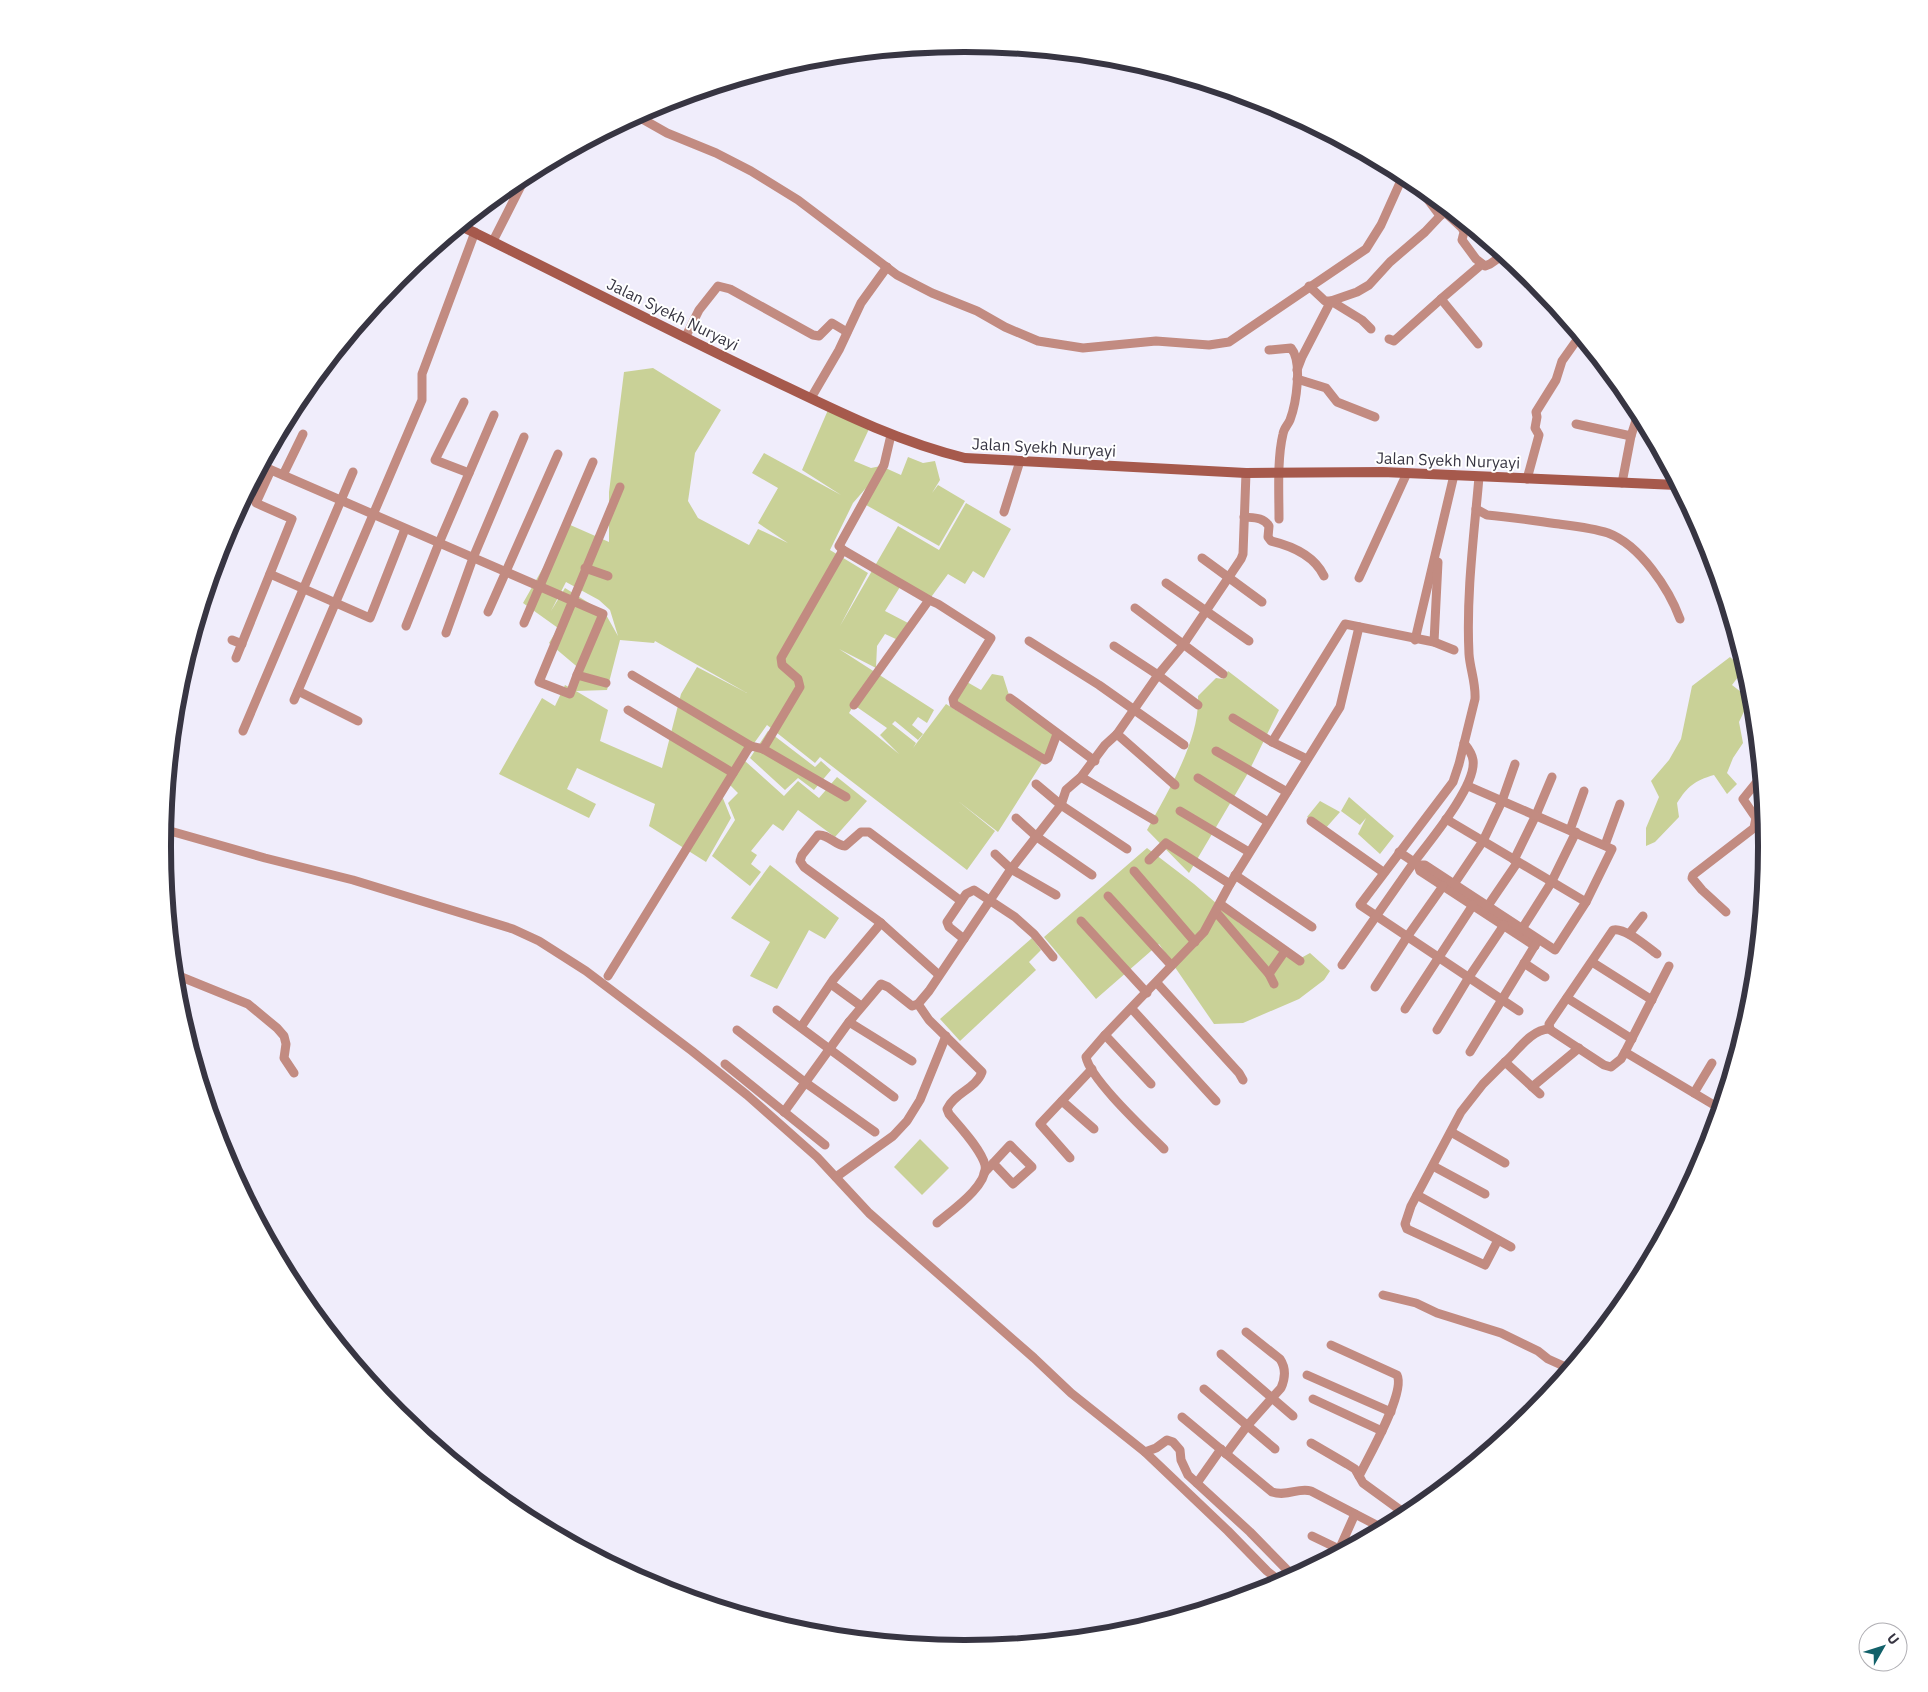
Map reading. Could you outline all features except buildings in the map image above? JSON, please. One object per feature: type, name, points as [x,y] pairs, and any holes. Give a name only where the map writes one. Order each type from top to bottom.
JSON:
[{"type":"main road","name":"Jalan Syekh Nuryayi","points":[[466,228],[685,338],[891,435],[935,451],[965,458],[1246,473],[1407,473],[1670,485]]},
{"type":"street","points":[[644,120],[667,133],[716,153],[759,176],[805,205],[885,270],[932,293],[977,311],[1005,327],[1038,341],[1083,348],[1156,341],[1209,345],[1229,342],[1312,289],[1366,248],[1381,225],[1400,183]]},
{"type":"street","points":[[493,241],[520,188]]},
{"type":"street","points":[[1433,206],[1438,213],[1443,213]]},
{"type":"street","points":[[1312,289],[1325,301],[1331,301],[1357,292],[1369,285],[1390,262],[1445,214]]},
{"type":"street","points":[[1462,229],[1464,232],[1462,240],[1482,264]]},
{"type":"street","points":[[294,700],[422,400],[422,374],[475,232]]},
{"type":"street","points":[[1389,338],[1394,340],[1482,264],[1490,264],[1497,259]]},
{"type":"street","points":[[811,398],[838,350],[861,303],[885,270]]},
{"type":"street","points":[[685,338],[699,310],[718,286],[730,289],[813,336],[819,336],[832,323],[847,332]]},
{"type":"street","points":[[1441,299],[1478,344]]},
{"type":"street","points":[[1331,301],[1362,320],[1371,329]]},
{"type":"street","points":[[1279,519],[1279,474],[1283,434],[1291,417],[1297,374],[1302,357],[1331,301]]},
{"type":"street","points":[[1528,478],[1539,435],[1534,428],[1537,417],[1536,412],[1556,380],[1561,362],[1576,341]]},
{"type":"street","points":[[1268,350],[1291,348],[1294,354],[1297,374]]},
{"type":"street","points":[[1297,374],[1326,388],[1338,402],[1375,417]]},
{"type":"street","points":[[464,402],[436,460],[469,473]]},
{"type":"street","points":[[406,626],[438,543],[494,416]]},
{"type":"street","points":[[1622,483],[1635,423]]},
{"type":"street","points":[[1576,424],[1631,436]]},
{"type":"street","points":[[283,475],[302,434]]},
{"type":"street","points":[[891,435],[881,472],[839,546],[938,604],[991,638],[952,699],[954,704],[1045,760],[1048,758],[1057,734]]},
{"type":"street","points":[[446,633],[473,558],[524,438]]},
{"type":"street","points":[[488,612],[558,454]]},
{"type":"street","points":[[1004,512],[1020,461]]},
{"type":"street","points":[[524,624],[593,462]]},
{"type":"street","points":[[267,468],[572,600],[602,614],[570,694],[539,682],[572,600],[620,486]]},
{"type":"street","points":[[236,658],[292,518],[256,503],[265,471]]},
{"type":"street","points":[[243,731],[302,588],[353,472]]},
{"type":"street","points":[[784,1112],[861,1006],[881,984],[888,987],[912,1006],[918,1004],[1011,869],[1061,805],[1066,790],[1081,777],[1095,761],[1105,745],[1117,734],[1158,674],[1183,645],[1243,554],[1246,473]]},
{"type":"street","points":[[1359,578],[1407,473]]},
{"type":"street","points":[[1415,640],[1454,475]]},
{"type":"street","points":[[1479,477],[1470,594],[1469,654],[1475,699],[1464,743],[1453,782],[1360,904],[1519,1011]]},
{"type":"street","points":[[1476,509],[1487,515],[1578,526],[1609,534],[1638,553],[1654,572],[1675,605],[1680,619]]},
{"type":"street","points":[[1244,517],[1264,520],[1269,526],[1268,537],[1294,548],[1316,562],[1324,576]]},
{"type":"street","points":[[270,574],[370,618],[405,529]]},
{"type":"street","points":[[1434,642],[1439,539]]},
{"type":"street","points":[[763,749],[800,687],[798,679],[782,665],[781,658],[843,550]]},
{"type":"street","points":[[1202,558],[1262,602]]},
{"type":"street","points":[[586,568],[608,576]]},
{"type":"street","points":[[1166,583],[1249,642]]},
{"type":"street","points":[[854,705],[929,600]]},
{"type":"street","points":[[1135,608],[1223,674]]},
{"type":"street","points":[[1272,742],[1345,624],[1415,640],[1434,642],[1454,650]]},
{"type":"street","points":[[1164,1149],[1120,1104],[1092,1069],[1086,1057],[1204,932],[1235,875],[1340,707],[1359,627]]},
{"type":"street","points":[[232,640],[242,644]]},
{"type":"street","points":[[1030,641],[1135,709],[1184,744]]},
{"type":"street","points":[[1114,646],[1158,674],[1198,705]]},
{"type":"street","points":[[577,675],[606,683]]},
{"type":"street","points":[[632,675],[751,746],[763,749],[846,797]]},
{"type":"street","points":[[298,691],[358,721]]},
{"type":"street","points":[[1010,698],[1095,761]]},
{"type":"street","points":[[628,710],[733,773]]},
{"type":"street","points":[[1233,718],[1272,742],[1308,759]]},
{"type":"street","points":[[1117,734],[1174,786]]},
{"type":"street","points":[[1342,965],[1376,916],[1416,864],[1468,786],[1474,762],[1472,753],[1464,743]]},
{"type":"street","points":[[608,976],[751,746]]},
{"type":"street","points":[[1216,751],[1287,792]]},
{"type":"street","points":[[1375,987],[1407,937],[1449,887],[1483,840],[1502,801],[1515,764]]},
{"type":"street","points":[[1081,777],[1154,820]]},
{"type":"street","points":[[1486,909],[1516,861],[1552,777]]},
{"type":"street","points":[[1198,778],[1268,822]]},
{"type":"street","points":[[1036,784],[1061,805],[1127,849]]},
{"type":"street","points":[[1726,912],[1692,878],[1699,870],[1754,828],[1756,818],[1743,799],[1755,784]]},
{"type":"street","points":[[1449,887],[1486,909],[1536,943],[1555,950],[1586,902],[1612,849],[1468,786]]},
{"type":"street","points":[[1520,932],[1551,883],[1573,831],[1584,792]]},
{"type":"street","points":[[1605,845],[1620,804]]},
{"type":"street","points":[[1180,811],[1249,852]]},
{"type":"street","points":[[1016,818],[1037,837],[1092,875]]},
{"type":"street","points":[[1446,818],[1551,883],[1586,902]]},
{"type":"street","points":[[1311,821],[1383,872]]},
{"type":"street","points":[[171,831],[353,880],[513,929],[539,941],[586,972],[692,1050],[747,1095],[817,1157],[869,1213],[1034,1358],[1050,1375],[1145,1452],[1274,1576]]},
{"type":"street","points":[[939,976],[882,923],[800,863],[802,854],[818,835],[822,835],[845,846],[861,832],[869,832],[961,901]]},
{"type":"street","points":[[1149,860],[1166,842],[1230,884]]},
{"type":"street","points":[[1399,852],[1416,864],[1425,865],[1449,887],[1473,905],[1486,909],[1504,925],[1520,932]]},
{"type":"street","points":[[995,854],[1011,869],[1056,895]]},
{"type":"street","points":[[1134,871],[1195,942]]},
{"type":"street","points":[[1235,875],[1312,927]]},
{"type":"street","points":[[964,939],[946,924],[969,891],[974,890],[1015,916],[1034,934],[1053,957]]},
{"type":"street","points":[[1108,896],[1171,965]]},
{"type":"street","points":[[1405,1009],[1473,905]]},
{"type":"street","points":[[1218,908],[1300,961]]},
{"type":"street","points":[[1218,908],[1269,974],[1274,984]]},
{"type":"street","points":[[1629,934],[1643,916]]},
{"type":"street","points":[[1081,921],[1146,993]]},
{"type":"street","points":[[801,1027],[831,984],[882,923]]},
{"type":"street","points":[[1437,1030],[1469,977],[1504,925]]},
{"type":"street","points":[[1550,1029],[1549,1024],[1613,930],[1619,929],[1629,934],[1657,954]]},
{"type":"street","points":[[1470,1052],[1536,943]]},
{"type":"street","points":[[1269,974],[1285,951]]},
{"type":"street","points":[[1592,962],[1652,1000]]},
{"type":"street","points":[[1524,963],[1545,977]]},
{"type":"street","points":[[1498,1240],[1485,1265],[1407,1229],[1404,1224],[1405,1218],[1461,1112],[1483,1084],[1541,1030],[1550,1029],[1604,1065],[1611,1067],[1625,1052],[1669,966]]},
{"type":"street","points":[[182,977],[248,1004],[265,1018],[284,1036],[286,1044],[284,1058],[294,1073]]},
{"type":"street","points":[[1156,983],[1239,1073],[1243,1080]]},
{"type":"street","points":[[831,984],[861,1006]]},
{"type":"street","points":[[1567,998],[1632,1039]]},
{"type":"street","points":[[918,1004],[929,1020],[982,1072],[974,1084],[950,1103],[947,1108],[949,1114],[978,1152],[985,1165],[984,1173],[980,1185],[937,1223]]},
{"type":"street","points":[[1132,1009],[1216,1101]]},
{"type":"street","points":[[777,1010],[894,1097]]},
{"type":"street","points":[[849,1022],[912,1061]]},
{"type":"street","points":[[737,1030],[806,1083],[875,1132]]},
{"type":"street","points":[[1105,1035],[1151,1084]]},
{"type":"street","points":[[836,1177],[886,1142],[907,1121],[920,1100],[946,1036]]},
{"type":"street","points":[[1532,1087],[1579,1048]]},
{"type":"street","points":[[1625,1052],[1714,1105]]},
{"type":"street","points":[[1505,1062],[1540,1094]]},
{"type":"street","points":[[1694,1093],[1712,1063]]},
{"type":"street","points":[[725,1064],[825,1145]]},
{"type":"street","points":[[1070,1158],[1040,1124],[1092,1069]]},
{"type":"street","points":[[1062,1101],[1094,1130]]},
{"type":"street","points":[[1451,1132],[1505,1163]]},
{"type":"street","points":[[984,1173],[1010,1144],[1032,1167],[1013,1184],[993,1163]]},
{"type":"street","points":[[1434,1166],[1485,1194]]},
{"type":"street","points":[[1417,1195],[1511,1247]]},
{"type":"street","points":[[1383,1295],[1416,1303],[1437,1313],[1500,1333],[1542,1353],[1548,1360],[1563,1366]]},
{"type":"street","points":[[1197,1483],[1281,1388],[1284,1380],[1284,1365],[1280,1359],[1246,1332]]},
{"type":"street","points":[[1331,1345],[1397,1375],[1399,1385],[1391,1412],[1359,1476]]},
{"type":"street","points":[[1221,1354],[1293,1416]]},
{"type":"street","points":[[1307,1375],[1391,1412]]},
{"type":"street","points":[[1204,1388],[1275,1449]]},
{"type":"street","points":[[1313,1399],[1382,1431]]},
{"type":"street","points":[[1182,1417],[1272,1492],[1281,1495],[1305,1489],[1375,1524]]},
{"type":"street","points":[[1145,1452],[1156,1448],[1167,1440],[1173,1442],[1180,1450],[1181,1460],[1188,1475],[1250,1532],[1287,1570]]},
{"type":"street","points":[[1311,1443],[1355,1469],[1363,1483],[1399,1509]]},
{"type":"street","points":[[1341,1544],[1355,1514]]},
{"type":"street","points":[[1312,1536],[1334,1548]]},
{"type":"green space","points":[[653,368],[721,410],[695,453],[688,501],[698,518],[749,545],[758,529],[788,543],[758,523],[778,488],[752,473],[764,453],[841,495],[802,470],[828,410],[869,429],[854,461],[871,468],[881,466],[901,475],[908,457],[923,463],[935,461],[940,480],[932,493],[938,485],[965,501],[939,546],[859,501],[866,488],[853,503],[830,550],[868,573],[840,626],[898,526],[939,550],[966,503],[1011,529],[984,578],[973,571],[965,584],[948,574],[929,600],[900,587],[885,611],[910,624],[898,640],[885,634],[877,646],[876,668],[839,649],[934,710],[927,723],[918,717],[912,725],[923,734],[918,740],[895,721],[892,724],[916,743],[913,748],[946,704],[1042,763],[998,832],[958,801],[995,831],[967,870],[820,757],[815,763],[767,725],[720,791],[731,818],[706,862],[649,826],[655,804],[577,768],[567,789],[596,804],[589,818],[499,774],[542,698],[555,706],[565,685],[574,690],[581,670],[549,643],[558,628],[523,603],[568,524],[609,542],[609,492],[624,372]],"holes":[[[566,582],[599,600],[610,610],[618,636],[605,613],[565,588],[551,611]],[[620,640],[654,643],[655,641],[747,693],[697,667],[681,694],[662,768],[600,741],[608,710],[576,691],[607,690]],[[854,705],[887,728],[880,735],[899,754],[849,713]]]},
{"type":"green space","points":[[1730,657],[1735,661],[1738,676],[1732,685],[1742,693],[1745,709],[1739,722],[1743,743],[1733,758],[1727,773],[1737,784],[1727,794],[1714,775],[1692,785],[1677,803],[1679,817],[1655,842],[1646,846],[1646,828],[1659,797],[1651,781],[1669,760],[1681,739],[1692,686]]},
{"type":"green space","points":[[1228,671],[1279,710],[1248,773],[1189,873],[1147,830],[1173,782],[1188,747],[1194,730],[1198,696],[1216,678],[1223,679]]},
{"type":"green space","points":[[992,674],[1003,676],[1010,698],[1054,734],[1046,758],[955,701],[967,682],[981,690]]},
{"type":"green space","points":[[768,731],[815,767],[821,761],[831,770],[814,790],[798,778],[785,790],[750,758]]},
{"type":"green space","points":[[745,761],[784,796],[798,781],[819,798],[837,777],[867,801],[835,837],[798,810],[783,831],[773,824],[751,851],[757,855],[751,864],[761,872],[750,886],[712,856],[735,820],[728,803],[738,793],[728,783]]},
{"type":"green space","points":[[1349,797],[1394,836],[1380,854],[1358,834],[1366,818],[1360,825],[1341,811]]},
{"type":"green space","points":[[1320,801],[1340,812],[1325,829],[1307,817]]},
{"type":"green space","points":[[1147,848],[1194,884],[1239,923],[1301,958],[1310,953],[1330,971],[1324,980],[1299,999],[1243,1023],[1214,1024],[1159,944],[1096,999],[1044,937]]},
{"type":"green space","points":[[770,865],[839,918],[825,939],[809,930],[777,989],[750,976],[770,942],[731,918]]},
{"type":"green space","points":[[1032,938],[1041,950],[1029,962],[1036,970],[960,1041],[940,1019]]},
{"type":"green space","points":[[920,1139],[949,1168],[922,1195],[894,1167]]}]
